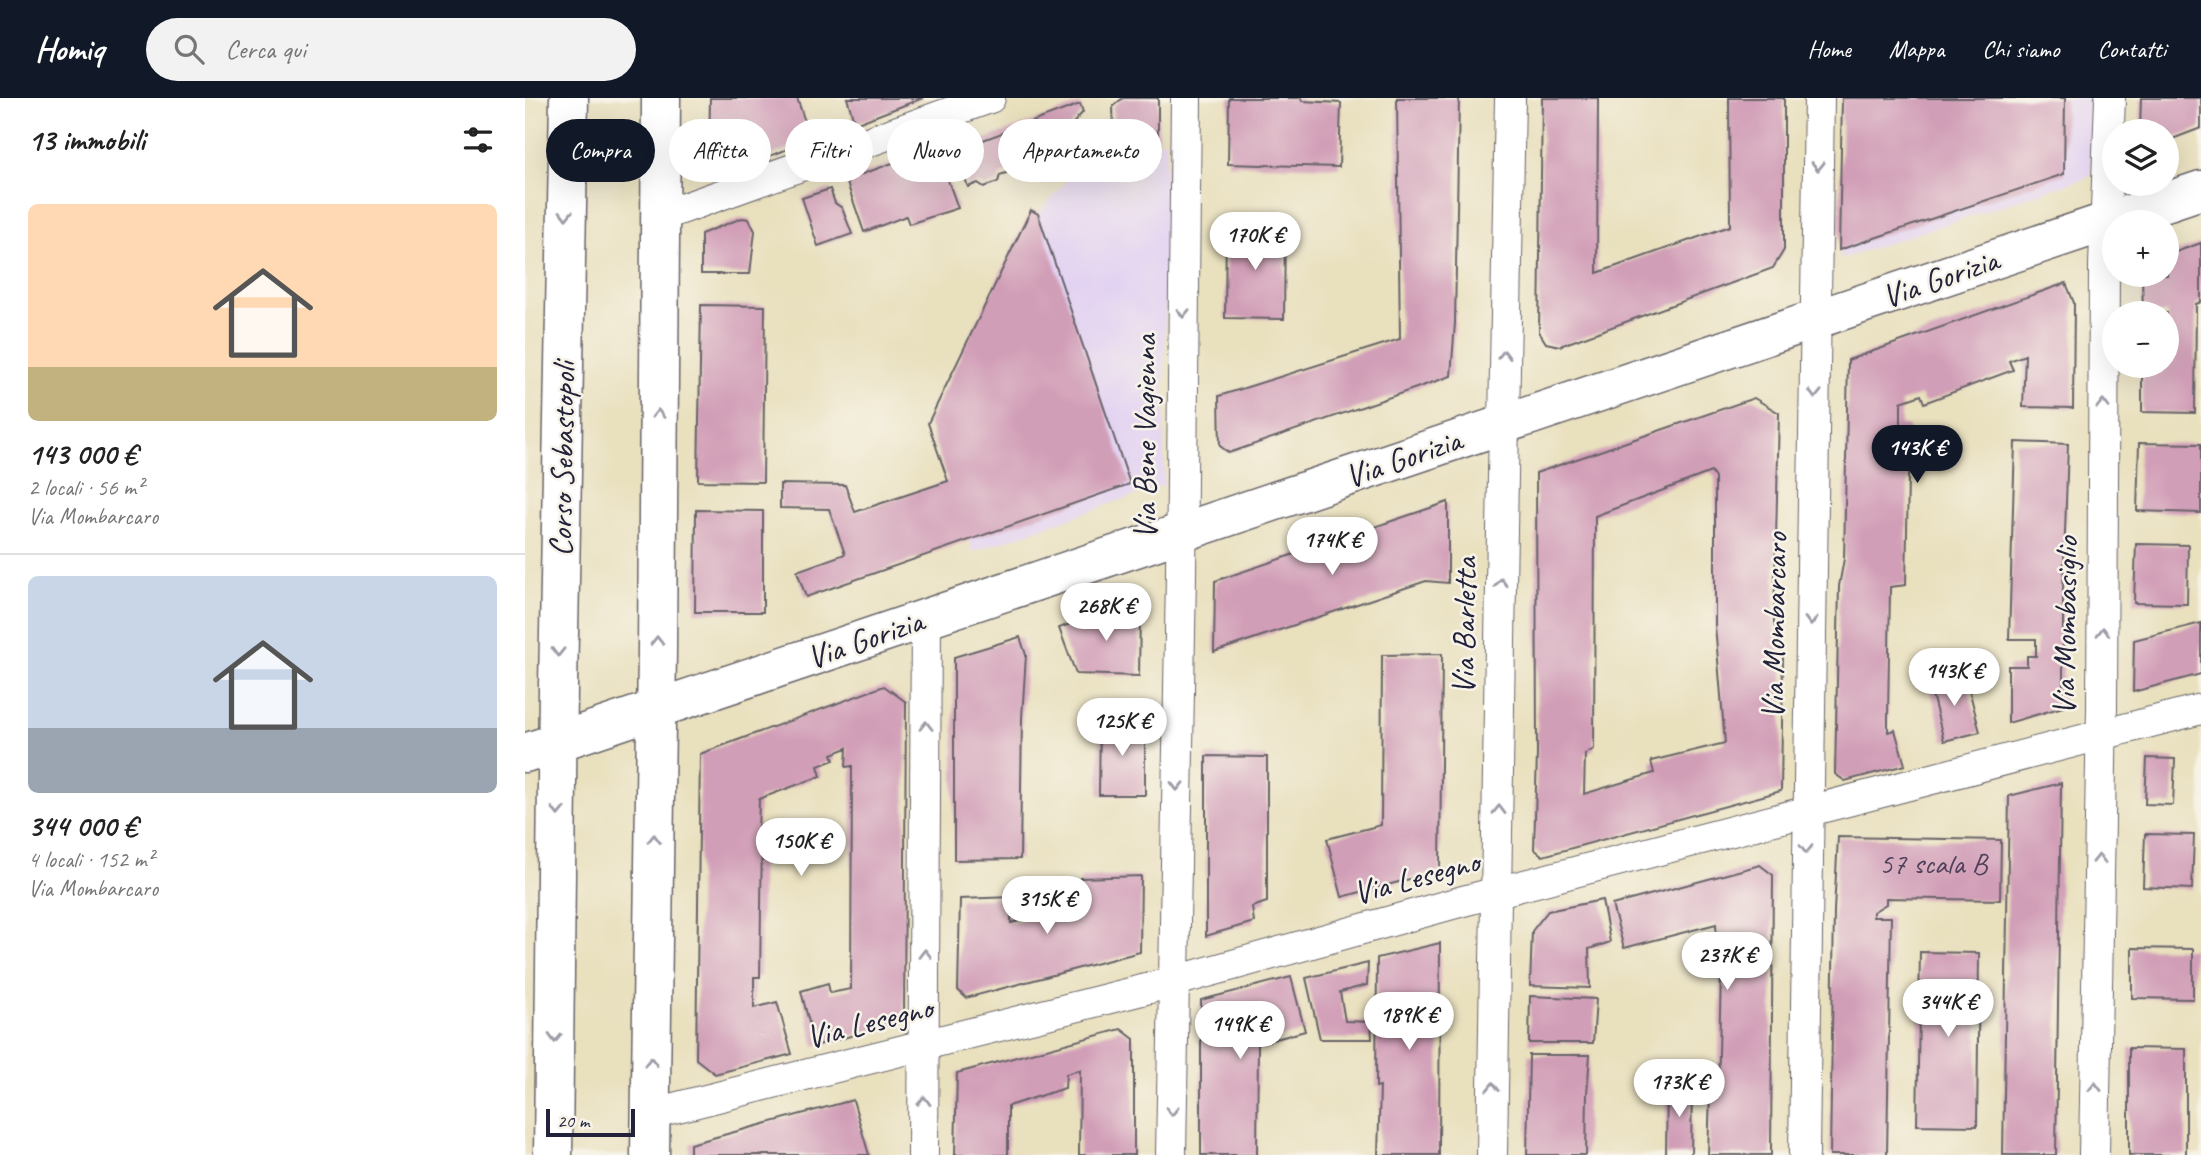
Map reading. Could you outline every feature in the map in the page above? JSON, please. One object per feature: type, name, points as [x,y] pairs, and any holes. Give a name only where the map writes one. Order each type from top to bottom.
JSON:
[{"type":"main road","name":"Corso Sebastopoli","points":[[553,1155],[541,748],[569,98]]},
{"type":"main road","points":[[650,1155],[661,98]]},
{"type":"main road","name":"Via Gorizia","points":[[2141,210],[2201,190]]},
{"type":"main road","name":"Via Gorizia","points":[[541,748],[2102,223]]},
{"type":"street","points":[[659,217],[991,98]]},
{"type":"street","name":"Via Bene Vagienna","points":[[1171,1155],[1182,533],[1186,98]]},
{"type":"street","name":"Via Barletta","points":[[1492,1155],[1510,98]]},
{"type":"street","name":"Via Mombarcaro","points":[[1804,1155],[1819,98]]},
{"type":"street","name":"Via Mombasiglio","points":[[2105,210],[2109,98]]},
{"type":"street","name":"Via Mombasiglio","points":[[2094,1155],[2104,287]]},
{"type":"street","points":[[923,1155],[926,619]]},
{"type":"street","name":"Via Lesegno","points":[[650,1114],[1174,982],[1497,892],[2201,709]]},
{"type":"shaded area","points":[[1842,98],[2092,98],[2091,176],[1840,259]]},
{"type":"shaded area","points":[[1162,141],[1166,141],[1164,485],[973,552],[928,423],[1031,210],[1039,213],[1066,182],[1162,182]]},
{"type":"building","points":[[710,98],[797,98],[804,119],[785,119],[785,150],[771,156],[771,119],[710,119]]},
{"type":"building","points":[[847,98],[923,98],[868,119],[853,119]]},
{"type":"building","points":[[1123,98],[1158,98],[1158,119],[1113,119],[1113,106]]},
{"type":"building","points":[[1229,98],[1301,98],[1302,101],[1341,103],[1339,167],[1228,164]]},
{"type":"building","points":[[1397,98],[1459,98],[1455,323],[1451,376],[1229,453],[1220,446],[1219,396],[1400,339]]},
{"type":"building","points":[[1542,98],[1598,98],[1597,273],[1730,226],[1729,98],[1784,98],[1784,250],[1773,268],[1560,346],[1546,343],[1539,332]]},
{"type":"building","points":[[1842,98],[2065,98],[2064,174],[1839,250]]},
{"type":"building","points":[[2141,98],[2201,98],[2201,128],[2179,136],[2179,119],[2140,119]]},
{"type":"building","points":[[1080,104],[1083,112],[1077,119],[1040,119]]},
{"type":"building","points":[[998,134],[998,182],[984,187],[978,183],[968,187],[966,182],[984,182],[984,140]]},
{"type":"building","points":[[887,165],[887,182],[949,182],[958,208],[909,224],[906,216],[864,232],[847,182],[873,182],[873,170]]},
{"type":"building","points":[[830,189],[835,203],[842,208],[852,234],[818,246],[802,198]]},
{"type":"building","points":[[1031,210],[1038,214],[1130,484],[806,597],[797,571],[845,554],[829,509],[780,508],[780,484],[845,485],[855,512],[948,481],[928,423]]},
{"type":"building","points":[[742,218],[749,219],[755,231],[750,274],[701,274],[701,234]]},
{"type":"building","points":[[1226,225],[1285,226],[1284,319],[1225,318]]},
{"type":"building","points":[[2201,243],[2201,302],[2196,304],[2195,413],[2142,412],[2142,378],[2179,378],[2179,301],[2143,301],[2142,287],[2179,287],[2179,251]]},
{"type":"building","points":[[2066,283],[2074,303],[2073,408],[2023,407],[2025,355],[2009,361],[2013,370],[1924,403],[1921,395],[1901,402],[1901,426],[1909,426],[1906,585],[1890,587],[1888,732],[1895,730],[1905,765],[1845,781],[1835,774],[1839,586],[1844,559],[1848,360]]},
{"type":"building","points":[[701,305],[765,306],[763,482],[698,481]]},
{"type":"building","points":[[1754,398],[1779,413],[1774,623],[1783,657],[1781,791],[1543,856],[1534,849],[1537,754],[1536,473]],"holes":[[[1711,472],[1715,478],[1715,625],[1725,743],[1651,761],[1654,773],[1584,794],[1585,754],[1594,749],[1595,516]]]},
{"type":"building","points":[[2015,442],[2068,444],[2063,591],[2063,707],[2008,723],[2008,666],[2027,666],[2027,656],[2036,656],[2036,639],[2009,639]]},
{"type":"building","points":[[2139,443],[2201,444],[2201,513],[2137,511]]},
{"type":"building","points":[[1448,502],[1448,583],[1426,581],[1214,652],[1215,581]]},
{"type":"building","points":[[696,510],[763,511],[763,612],[695,612]]},
{"type":"building","points":[[2136,544],[2188,545],[2187,604],[2134,603]]},
{"type":"building","points":[[1130,602],[1140,612],[1139,676],[1076,674],[1059,628]]},
{"type":"building","points":[[2201,623],[2201,674],[2133,692],[2134,640]]},
{"type":"building","points":[[1020,637],[1026,655],[1022,718],[1020,859],[954,860],[954,657]]},
{"type":"building","points":[[1442,654],[1440,871],[1342,897],[1327,839],[1381,825],[1382,655]]},
{"type":"building","points":[[1965,674],[1980,732],[1944,741],[1929,683]]},
{"type":"building","points":[[884,686],[906,702],[904,1021],[815,1046],[801,991],[828,983],[830,993],[851,989],[852,766],[846,767],[847,748],[832,754],[834,760],[818,766],[821,776],[759,799],[758,835],[762,835],[760,977],[754,977],[754,1008],[777,1002],[792,1054],[715,1074],[696,1059],[700,754]]},
{"type":"building","points":[[1100,721],[1145,722],[1145,795],[1099,795]]},
{"type":"building","points":[[1206,756],[1267,757],[1267,902],[1252,907],[1254,922],[1206,936]]},
{"type":"building","points":[[2147,758],[2175,759],[2173,805],[2145,804]]},
{"type":"building","points":[[2061,783],[2056,1155],[2003,1155],[2009,796]]},
{"type":"building","points":[[2145,834],[2194,835],[2192,889],[2143,887]]},
{"type":"building","points":[[1838,837],[2001,840],[2000,900],[1886,898],[1886,904],[1873,912],[1873,917],[1891,917],[1887,1155],[1830,1155],[1834,911]]},
{"type":"building","points":[[1760,865],[1773,875],[1771,1155],[1708,1155],[1710,1092],[1718,1092],[1721,974],[1718,974],[1716,924],[1624,948],[1612,905]]},
{"type":"building","points":[[1141,876],[1140,952],[966,998],[958,990],[960,899],[1012,897],[1011,923],[1081,906],[1080,878]]},
{"type":"building","points":[[1602,900],[1610,942],[1589,949],[1590,988],[1530,986],[1532,931],[1548,911]]},
{"type":"building","points":[[1440,943],[1439,1155],[1378,1155],[1380,1086],[1376,1087],[1377,958]]},
{"type":"building","points":[[2132,948],[2193,949],[2193,999],[2132,998]]},
{"type":"building","points":[[1920,952],[1979,953],[1977,1126],[1917,1125]]},
{"type":"building","points":[[1368,963],[1367,985],[1340,992],[1345,1021],[1371,1022],[1372,1039],[1320,1039],[1306,978]]},
{"type":"building","points":[[1291,977],[1305,1031],[1258,1044],[1257,1155],[1201,1155],[1201,1000]]},
{"type":"building","points":[[1530,996],[1596,999],[1593,1043],[1529,1043]]},
{"type":"building","points":[[1121,1029],[1134,1039],[1134,1155],[1079,1155],[1080,1070],[1066,1074],[1065,1088],[1008,1106],[1008,1155],[955,1155],[957,1073]]},
{"type":"building","points":[[2129,1048],[2186,1049],[2186,1155],[2129,1155]]},
{"type":"building","points":[[1529,1055],[1590,1055],[1586,1155],[1527,1155]]},
{"type":"building","points":[[1667,1083],[1692,1084],[1691,1155],[1666,1155]]},
{"type":"building","points":[[853,1100],[869,1155],[690,1155],[690,1144]]}]
